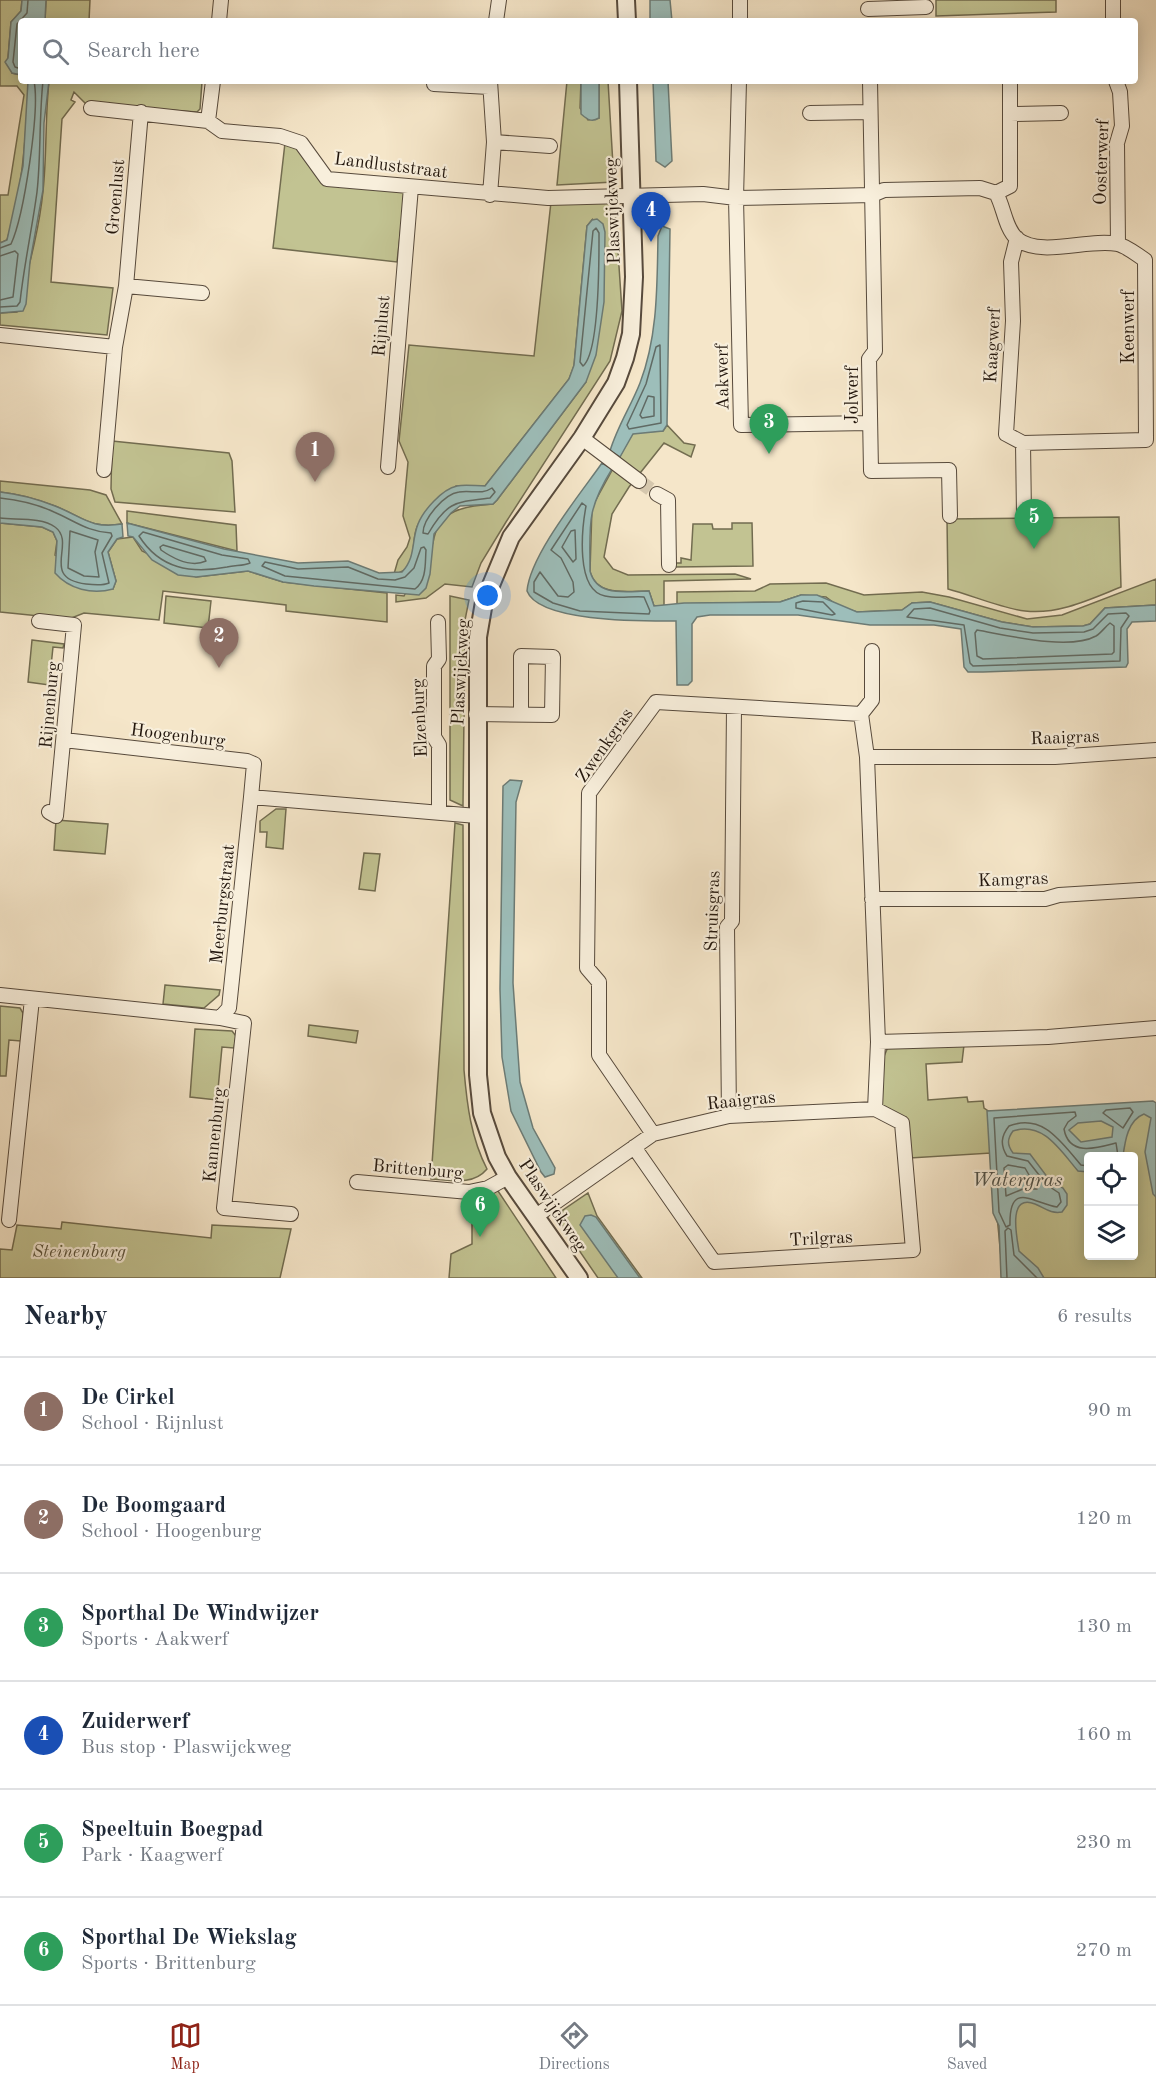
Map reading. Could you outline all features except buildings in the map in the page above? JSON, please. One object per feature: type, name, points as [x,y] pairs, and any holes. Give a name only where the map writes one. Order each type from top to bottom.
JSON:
[{"type":"street","points":[[219,18],[220,0]]},
{"type":"street","points":[[496,18],[499,0]]},
{"type":"street","points":[[626,0],[627,18]]},
{"type":"street","points":[[740,0],[740,18]]},
{"type":"street","points":[[1113,0],[1113,18]]},
{"type":"street","points":[[868,10],[926,8]]},
{"type":"street","points":[[91,108],[141,111],[208,121],[213,84]]},
{"type":"street","points":[[434,84],[489,84],[494,142],[490,195]]},
{"type":"street","name":"Plaswijckweg","points":[[579,1278],[508,1177],[482,1113],[478,1075],[476,714],[478,637],[484,602],[511,537],[582,438],[616,383],[626,358],[634,277],[628,84]]},
{"type":"street","points":[[736,198],[738,84]]},
{"type":"street","name":"Jolwerf","points":[[870,84],[875,351],[869,359],[871,471],[949,470],[950,516]]},
{"type":"street","points":[[1010,84],[1010,186],[996,193],[1003,205],[1007,224],[1017,238],[1032,246],[1118,244],[1151,260]]},
{"type":"street","name":"Oosterwerf","points":[[1117,84],[1120,92],[1122,126],[1117,143],[1118,244]]},
{"type":"street","name":"Groenlust","points":[[104,470],[115,347],[126,286],[141,111]]},
{"type":"street","points":[[810,112],[870,112]]},
{"type":"street","points":[[1011,114],[1061,113]]},
{"type":"street","name":"Landluststraat","points":[[208,121],[222,130],[280,136],[301,143],[327,179],[490,195],[548,198],[703,194],[736,198],[872,195],[884,190],[980,188],[996,193]]},
{"type":"street","points":[[494,142],[550,146]]},
{"type":"street","name":"Rijnlust","points":[[388,467],[411,187]]},
{"type":"street","name":"Aakwerf","points":[[736,198],[741,426],[870,423]]},
{"type":"street","name":"Kaagwerf","points":[[1017,238],[1011,262],[1013,321],[1006,434],[1023,443]]},
{"type":"street","name":"Keenwerf","points":[[1023,443],[1146,440],[1151,394],[1151,260]]},
{"type":"street","points":[[126,286],[202,293]]},
{"type":"street","points":[[0,335],[115,347]]},
{"type":"street","points":[[582,438],[639,482]]},
{"type":"street","points":[[1023,443],[1024,515]]},
{"type":"street","points":[[657,494],[668,500],[669,565]]},
{"type":"street","name":"Rijnenburg","points":[[39,621],[74,625],[56,816],[49,812]]},
{"type":"street","name":"Elzenburg","points":[[438,622],[439,659],[434,666],[434,737],[440,745],[439,813]]},
{"type":"street","points":[[872,651],[872,700],[861,714],[867,757],[878,1042],[875,1109]]},
{"type":"street","points":[[476,714],[552,715],[553,657],[521,656],[521,714]]},
{"type":"street","name":"Zwenkgras","points":[[653,1134],[599,1055],[599,982],[587,968],[589,793],[656,702],[861,714]]},
{"type":"street","name":"Struisgras","points":[[729,1116],[727,927],[732,921],[734,707]]},
{"type":"street","name":"Hoogenburg","points":[[64,740],[247,761],[254,764],[251,797]]},
{"type":"street","name":"Raaigras","points":[[867,757],[1055,757],[1156,750]]},
{"type":"street","points":[[251,797],[477,816]]},
{"type":"street","name":"Meerburgstraat","points":[[220,1018],[228,1008],[251,797]]},
{"type":"street","name":"Kamgras","points":[[872,899],[1045,899],[1059,895],[1156,889]]},
{"type":"street","points":[[0,995],[220,1018]]},
{"type":"street","points":[[9,1220],[32,999]]},
{"type":"street","name":"Kannenburg","points":[[220,1018],[244,1023],[224,1208],[291,1214]]},
{"type":"street","points":[[878,1042],[1048,1037],[1156,1028]]},
{"type":"street","name":"Raaigras","points":[[536,1216],[653,1134],[729,1116],[875,1109]]},
{"type":"street","name":"Trilgras","points":[[634,1147],[714,1262],[913,1250],[902,1123],[875,1109]]},
{"type":"street","name":"Brittenburg","points":[[357,1182],[469,1192],[488,1188],[508,1177]]},
{"type":"green space","points":[[0,0],[22,0],[21,11],[11,22],[8,58],[12,73],[18,74],[18,84],[28,84],[29,88],[17,203],[7,240],[0,243],[0,195],[8,195],[24,95],[17,86],[0,86]]},
{"type":"green space","points":[[46,0],[90,0],[89,18],[45,18]]},
{"type":"green space","points":[[936,0],[1056,0],[1056,12],[936,16]]},
{"type":"green space","points":[[49,84],[202,84],[200,109],[197,112],[86,104],[74,92],[71,100],[75,102],[62,119],[51,282],[113,288],[107,335],[0,325],[0,313],[17,312],[36,237],[44,177]]},
{"type":"green space","points":[[567,84],[581,84],[580,108],[588,120],[599,118],[599,84],[608,84],[614,182],[557,185]]},
{"type":"green space","points":[[285,143],[295,146],[323,184],[405,192],[397,262],[273,248]]},
{"type":"green space","points":[[604,201],[615,207],[622,311],[610,361],[506,522],[481,563],[472,587],[445,584],[426,598],[396,602],[396,595],[404,596],[433,543],[436,532],[447,516],[463,508],[493,504],[586,382],[592,220],[587,226],[574,366],[569,379],[485,486],[456,486],[423,518],[416,530],[413,553],[408,566],[403,571],[394,574],[398,560],[410,538],[403,516],[408,462],[399,441],[409,345],[534,356],[551,202]]},
{"type":"green space","points":[[667,425],[684,443],[695,445],[691,457],[664,443],[629,487],[612,514],[604,557],[613,569],[628,575],[735,574],[751,579],[664,581],[664,606],[654,606],[649,591],[614,591],[599,586],[594,580],[590,572],[592,507],[632,434],[663,431]]},
{"type":"green space","points":[[112,441],[229,453],[232,461],[235,512],[115,502],[111,489]]},
{"type":"green space","points":[[0,481],[90,490],[106,495],[122,524],[94,523],[41,501],[0,492]]},
{"type":"green space","points":[[127,511],[236,525],[237,551],[127,523]]},
{"type":"green space","points":[[1119,517],[1121,587],[1074,605],[1037,612],[1007,608],[948,589],[947,519]]},
{"type":"green space","points":[[0,523],[42,527],[53,532],[57,541],[55,555],[113,589],[116,581],[108,552],[117,539],[133,537],[142,551],[196,577],[248,571],[283,582],[387,593],[387,622],[286,611],[286,605],[163,591],[159,620],[84,613],[69,619],[0,612]]},
{"type":"green space","points":[[732,523],[752,523],[753,566],[675,567],[675,563],[681,563],[681,558],[691,560],[693,524],[712,524],[713,529],[732,529]]},
{"type":"green space","points":[[1156,579],[1156,605],[1105,608],[1090,624],[1083,626],[1033,627],[1002,622],[930,602],[912,603],[902,610],[857,612],[838,606],[826,597],[801,595],[780,602],[677,604],[677,592],[755,591],[770,584],[826,583],[864,595],[922,592],[949,597],[1027,619],[1062,615]]},
{"type":"green space","points":[[166,596],[211,601],[208,628],[164,623]]},
{"type":"green space","points":[[450,596],[469,600],[465,620],[463,806],[450,800]]},
{"type":"green space","points":[[32,640],[64,644],[63,648],[53,647],[49,685],[28,682]]},
{"type":"green space","points":[[276,809],[286,809],[283,849],[266,847],[267,832],[260,832],[260,821]]},
{"type":"green space","points":[[56,820],[108,824],[105,854],[54,850]]},
{"type":"green space","points":[[455,823],[463,825],[465,1083],[473,1133],[487,1169],[475,1178],[461,1181],[431,1179]]},
{"type":"green space","points":[[364,853],[380,854],[375,891],[359,889]]},
{"type":"green space","points":[[165,985],[220,990],[219,995],[204,1008],[163,1004]]},
{"type":"green space","points":[[0,1006],[20,1008],[23,1013],[21,1041],[9,1040],[6,1076],[0,1076]]},
{"type":"green space","points":[[309,1025],[358,1031],[356,1043],[308,1036]]},
{"type":"green space","points":[[195,1029],[232,1031],[236,1036],[234,1048],[222,1047],[217,1100],[190,1097]]},
{"type":"green space","points":[[964,1045],[962,1062],[926,1064],[928,1100],[967,1097],[968,1102],[983,1101],[984,1108],[990,1112],[1156,1104],[1156,1278],[1003,1278],[991,1153],[910,1158],[906,1117],[896,1117],[878,1103],[882,1061],[888,1047]]},
{"type":"green space","points":[[498,1191],[556,1278],[449,1278],[451,1254],[472,1244],[472,1195]]},
{"type":"green space","points":[[588,1193],[597,1216],[642,1278],[598,1278],[559,1221],[563,1210]]},
{"type":"green space","name":"Steinenburg","points":[[62,1222],[211,1238],[212,1225],[291,1229],[280,1278],[0,1278],[0,1249],[12,1250],[17,1225],[61,1229]]},
{"type":"water","points":[[22,0],[46,0],[45,18],[18,18],[18,74],[12,73],[5,62],[8,58],[11,22],[21,11]]},
{"type":"water","points":[[650,0],[670,0],[672,18],[650,18]]},
{"type":"water","points":[[28,84],[49,84],[44,123],[43,190],[30,262],[26,304],[23,311],[0,313],[0,243],[7,240],[23,166]]},
{"type":"water","points":[[581,84],[599,84],[599,118],[589,120],[581,114]]},
{"type":"water","points":[[653,84],[668,84],[672,161],[665,167],[656,161]]},
{"type":"water","points":[[597,219],[603,224],[605,232],[604,302],[596,355],[586,382],[493,504],[460,506],[451,513],[434,534],[430,574],[426,588],[419,595],[283,582],[248,571],[196,577],[178,575],[152,560],[133,537],[128,536],[127,523],[224,549],[298,563],[348,561],[379,573],[402,572],[409,561],[420,519],[429,507],[451,488],[463,485],[485,486],[569,379],[574,365],[587,226],[592,220]]},
{"type":"water","points":[[662,226],[670,229],[667,425],[663,431],[633,434],[620,457],[610,451],[646,365],[653,329],[658,236]]},
{"type":"water","points":[[602,463],[612,469],[598,496],[591,518],[590,571],[599,586],[606,589],[623,592],[649,591],[654,606],[684,603],[780,602],[801,595],[817,595],[857,612],[902,610],[912,603],[930,602],[1002,622],[1033,627],[1083,626],[1090,624],[1105,608],[1156,605],[1156,621],[1132,622],[1127,629],[1128,663],[1126,667],[968,672],[964,667],[961,629],[934,625],[870,625],[798,615],[710,615],[697,617],[692,624],[692,681],[688,685],[677,685],[676,621],[619,620],[572,615],[551,609],[536,601],[527,591],[537,560],[570,507]]},
{"type":"water","points":[[0,492],[41,501],[94,523],[122,524],[123,537],[117,539],[108,552],[116,581],[113,589],[89,591],[74,587],[61,579],[55,573],[57,541],[53,532],[42,527],[0,523]]},
{"type":"water","points":[[510,780],[522,781],[516,802],[513,983],[520,1082],[533,1128],[555,1168],[554,1174],[545,1177],[511,1111],[502,1057],[500,989],[503,786]]},
{"type":"water","name":"Watergras","points":[[1153,1101],[1156,1103],[1156,1197],[1153,1194],[1145,1152],[1151,1118],[1144,1114],[1131,1126],[1124,1152],[1084,1152],[1084,1172],[1078,1171],[1057,1146],[1042,1134],[1024,1129],[1013,1131],[1008,1142],[1013,1153],[1030,1154],[1051,1182],[1063,1188],[1067,1194],[1067,1205],[1062,1212],[1051,1211],[1026,1202],[1020,1205],[1017,1211],[1016,1228],[1019,1251],[1038,1268],[1044,1278],[1001,1278],[999,1226],[993,1213],[987,1111]],"holes":[[[1101,1121],[1113,1127],[1112,1137],[1081,1142],[1069,1130],[1078,1123]]]},
{"type":"water","points":[[585,1216],[596,1217],[640,1278],[618,1278],[580,1225]]},
{"type":"tunnel","points":[[639,481],[657,494]]},
{"type":"place","name":"Zuiderwerf","points":[[651,242]]},
{"type":"place","name":"Sporthal De Windwijzer","points":[[769,454]]},
{"type":"place","name":"De Cirkel","points":[[315,482]]},
{"type":"place","name":"Speeltuin Boegpad","points":[[1034,549]]},
{"type":"place","name":"De Boomgaard","points":[[219,668]]},
{"type":"place","name":"Sporthal De Wiekslag","points":[[480,1237]]}]
